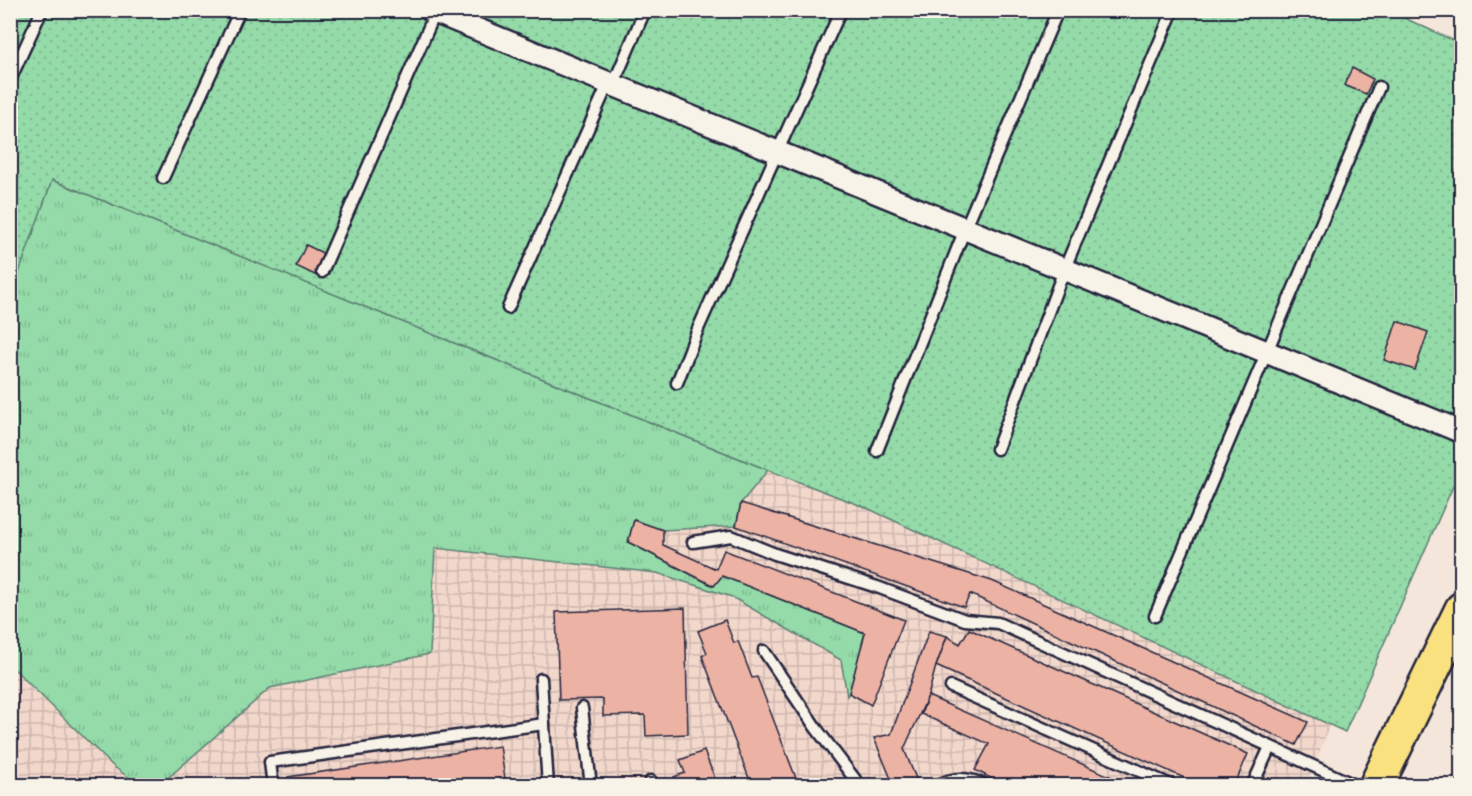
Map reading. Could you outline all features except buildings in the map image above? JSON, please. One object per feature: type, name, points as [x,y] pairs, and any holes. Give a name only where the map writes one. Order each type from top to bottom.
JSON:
[{"type":"main road","points":[[1376,786],[1461,609]]},
{"type":"street","points":[[434,11],[1461,432]]},
{"type":"lane","points":[[10,80],[42,10]]},
{"type":"lane","points":[[163,178],[240,10]]},
{"type":"lane","points":[[508,308],[604,93],[613,85],[645,10]]},
{"type":"lane","points":[[677,383],[698,329],[841,10]]},
{"type":"lane","points":[[877,451],[965,229],[1058,10]]},
{"type":"lane","points":[[997,449],[1064,270],[1173,10]]},
{"type":"lane","points":[[322,272],[434,11]]},
{"type":"lane","points":[[1155,616],[1379,87]]},
{"type":"lane","points":[[693,542],[731,536],[775,554],[965,620],[998,623],[1357,786]]},
{"type":"lane","points":[[764,651],[816,728],[860,786]]},
{"type":"lane","points":[[541,679],[548,786]]},
{"type":"lane","points":[[951,687],[1173,786]]},
{"type":"lane","points":[[582,708],[591,786]]},
{"type":"lane","points":[[273,786],[270,762],[544,724]]},
{"type":"lane","points":[[1252,786],[1270,747]]},
{"type":"lane","points":[[937,786],[955,778],[975,780],[986,786]]},
{"type":"shaded area","points":[[768,470],[867,508],[1330,725],[1307,785],[160,786],[270,688],[430,654],[435,548],[657,573],[732,597],[841,660],[847,695],[865,634],[714,586],[628,542],[634,520],[741,503]]},
{"type":"shaded area","points":[[10,667],[114,767],[140,785],[11,785]]},
{"type":"green space","points":[[1387,10],[1461,44],[1461,468],[1345,732],[867,508],[52,180],[11,295],[11,11]]},
{"type":"green space","points":[[52,180],[768,470],[741,503],[736,526],[663,530],[634,520],[628,542],[713,586],[722,576],[865,633],[849,693],[847,696],[841,660],[732,597],[657,573],[435,548],[430,654],[270,688],[160,785],[140,785],[114,767],[11,666],[10,295]]}]
